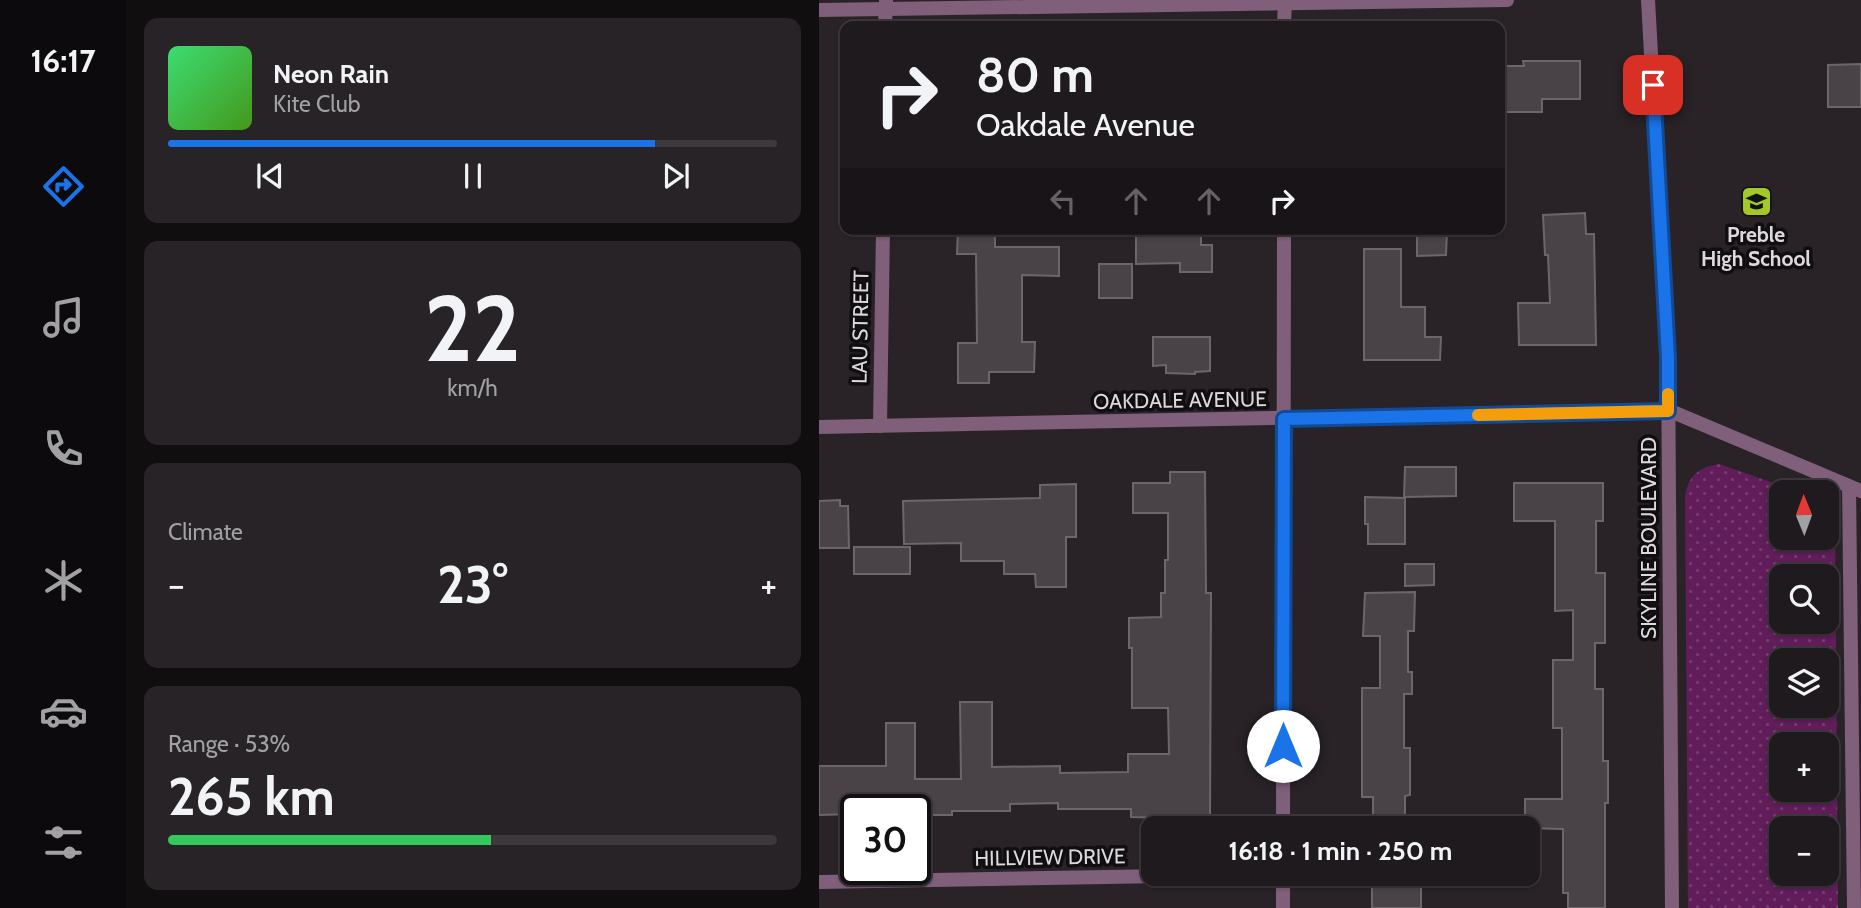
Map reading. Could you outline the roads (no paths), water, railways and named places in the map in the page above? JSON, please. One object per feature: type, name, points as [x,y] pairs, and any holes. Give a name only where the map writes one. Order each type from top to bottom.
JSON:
[{"type":"street","points":[[819,10],[886,5],[1507,0]]},
{"type":"street","name":"SKYLINE BOULEVARD","points":[[1648,0],[1668,357],[1672,908]]},
{"type":"street","points":[[1284,21],[1285,2]]},
{"type":"street","name":"LAU STREET","points":[[880,426],[883,235]]},
{"type":"street","points":[[1283,816],[1284,235]]},
{"type":"street","points":[[1668,411],[1855,489],[1854,908]]},
{"type":"street","name":"OAKDALE AVENUE","points":[[819,427],[1668,411]]},
{"type":"street","name":"HILLVIEW DRIVE","points":[[819,882],[1141,876]]},
{"type":"street","points":[[1283,886],[1283,908]]},
{"type":"place","name":"Preble High School","points":[[1756,202]]}]
